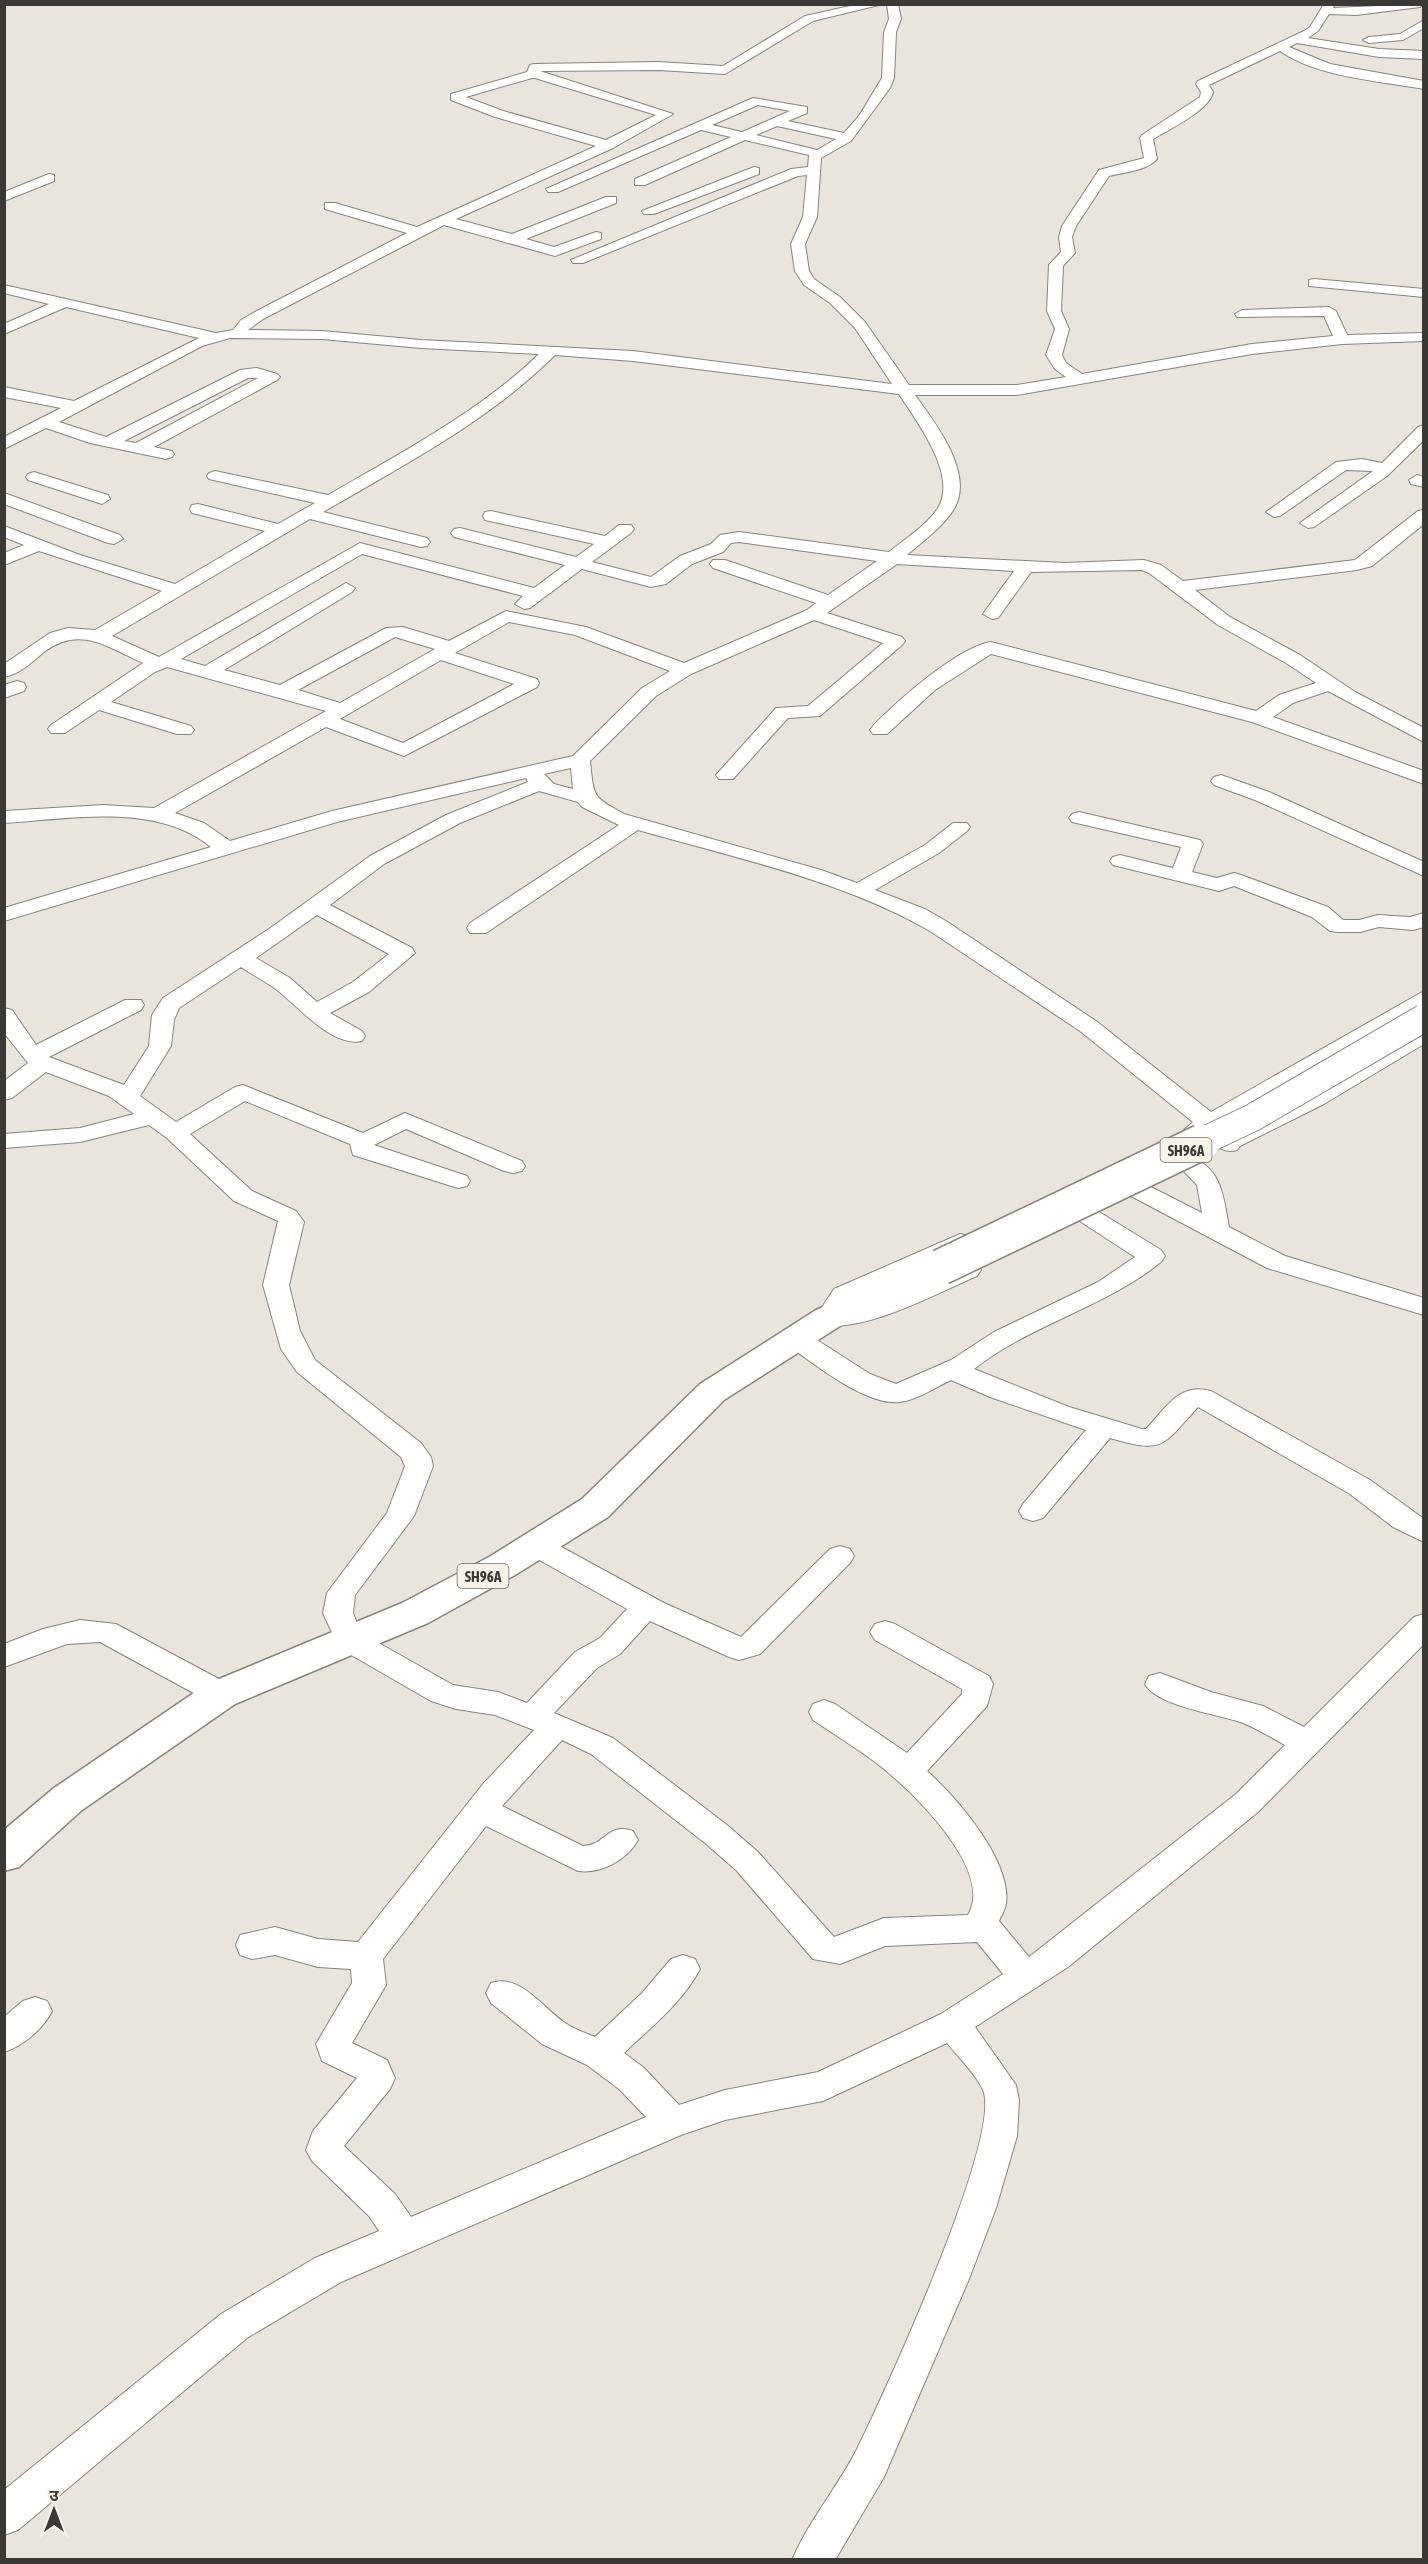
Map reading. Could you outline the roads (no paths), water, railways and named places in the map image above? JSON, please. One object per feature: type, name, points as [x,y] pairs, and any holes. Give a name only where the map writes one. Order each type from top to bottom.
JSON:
[{"type":"main road","name":"SH96A","points":[[4,1855],[68,1799],[221,1694],[415,1613],[595,1508],[712,1392],[794,1337],[828,1318],[941,1267],[1252,1118],[1424,1018]]},
{"type":"street","points":[[535,74],[532,70],[540,67],[660,66],[725,70],[809,18],[878,4]]},
{"type":"street","points":[[578,260],[816,163],[847,138],[880,96],[888,78],[890,32],[895,19],[892,4]]},
{"type":"street","points":[[1356,12],[1420,4]]},
{"type":"street","points":[[1080,380],[1060,366],[1054,355],[1062,328],[1054,311],[1056,265],[1068,253],[1065,240],[1075,216],[1094,192],[1104,173],[1143,164],[1151,159],[1146,138],[1190,112],[1206,98],[1207,92],[1202,84],[1314,29],[1328,8],[1423,23]]},
{"type":"street","points":[[1295,39],[1400,38],[1423,23]]},
{"type":"street","points":[[1313,40],[1379,53],[1424,55]]},
{"type":"street","points":[[1280,46],[1293,55],[1311,62],[1424,85]]},
{"type":"street","points":[[237,334],[246,323],[267,311],[419,232],[603,147],[667,114],[535,74],[487,89],[462,92],[455,97],[499,114],[603,147],[629,156]]},
{"type":"street","points":[[540,194],[598,167],[757,101],[803,110],[744,136],[630,179]]},
{"type":"street","points":[[776,122],[847,138]]},
{"type":"street","points":[[700,126],[744,136],[816,163]]},
{"type":"street","points":[[680,220],[644,210],[689,196],[777,162],[816,163]]},
{"type":"street","points":[[127,1098],[162,1042],[163,1012],[202,981],[316,906],[377,860],[536,778],[580,760],[649,692],[684,670],[813,614],[893,558],[937,520],[948,507],[952,489],[949,466],[922,418],[860,325],[835,300],[809,282],[802,271],[798,244],[810,217],[816,163]]},
{"type":"street","points":[[598,167],[689,196]]},
{"type":"street","points":[[4,197],[49,178]]},
{"type":"street","points":[[443,220],[512,234],[533,231],[616,201],[561,185]]},
{"type":"street","points":[[330,206],[419,232]]},
{"type":"street","points":[[465,211],[555,252],[613,229]]},
{"type":"street","points":[[570,216],[638,237]]},
{"type":"street","points":[[1314,283],[1424,293]]},
{"type":"street","points":[[4,289],[214,338]]},
{"type":"street","points":[[4,330],[61,302]]},
{"type":"street","points":[[1242,314],[1329,312],[1342,340]]},
{"type":"street","points":[[4,444],[79,407],[197,343],[237,334],[322,335],[422,345],[633,356],[902,390],[1017,390],[1252,350],[1342,340],[1424,337]]},
{"type":"street","points":[[98,636],[416,451],[511,387],[551,350]]},
{"type":"street","points":[[109,442],[245,373],[272,377],[139,448]]},
{"type":"street","points":[[4,392],[79,407]]},
{"type":"street","points":[[47,423],[109,442],[166,454]]},
{"type":"street","points":[[1308,523],[1386,469],[1424,430]]},
{"type":"street","points":[[1274,512],[1342,465],[1362,464],[1386,469]]},
{"type":"street","points":[[16,487],[51,467]]},
{"type":"street","points":[[215,476],[331,501]]},
{"type":"street","points":[[16,487],[102,499]]},
{"type":"street","points":[[16,487],[114,539]]},
{"type":"street","points":[[198,508],[280,531]]},
{"type":"street","points":[[309,514],[421,542]]},
{"type":"street","points":[[491,516],[609,542]]},
{"type":"street","points":[[1180,587],[1357,565],[1366,562],[1421,519]]},
{"type":"street","points":[[155,816],[506,616],[625,529]]},
{"type":"street","points":[[4,531],[38,545],[176,590]]},
{"type":"street","points":[[460,533],[655,581],[686,560],[717,548],[726,539],[739,537],[893,558],[1085,568],[1144,565],[1155,568],[1224,621],[1424,736]]},
{"type":"street","points":[[4,560],[38,545]]},
{"type":"street","points":[[58,729],[161,662],[360,548],[537,594]]},
{"type":"street","points":[[718,564],[830,602]]},
{"type":"street","points":[[992,614],[1026,566]]},
{"type":"street","points":[[208,672],[346,588]]},
{"type":"street","points":[[726,775],[783,712],[813,712],[896,643],[896,639],[813,614]]},
{"type":"street","points":[[506,616],[580,631],[684,670]]},
{"type":"street","points":[[4,672],[20,663],[54,636],[72,632],[98,636],[161,662],[282,691],[344,710]]},
{"type":"street","points":[[282,691],[392,632],[403,632],[445,651],[530,683],[404,750],[326,720]]},
{"type":"street","points":[[880,730],[921,692],[983,649],[988,648],[1259,718],[1424,778]]},
{"type":"street","points":[[1259,718],[1286,699],[1330,684]]},
{"type":"street","points":[[99,704],[184,730]]},
{"type":"street","points":[[580,760],[583,790],[589,803],[635,823],[766,858],[859,891],[917,914],[938,926],[1088,1026],[1210,1123],[1229,1145]]},
{"type":"street","points":[[4,915],[332,817],[490,780],[536,778],[561,793],[586,796]]},
{"type":"street","points":[[1221,781],[1262,796],[1424,870]]},
{"type":"street","points":[[4,817],[116,812],[155,816],[195,826],[227,849]]},
{"type":"street","points":[[1078,818],[1193,844],[1179,876]]},
{"type":"street","points":[[478,928],[635,823]]},
{"type":"street","points":[[859,891],[932,849],[960,827]]},
{"type":"street","points":[[1120,861],[1219,885],[1234,879],[1320,912],[1338,926],[1360,926],[1378,921],[1413,924],[1424,919]]},
{"type":"street","points":[[315,1012],[361,987],[404,953],[316,906]]},
{"type":"street","points":[[239,957],[282,983],[332,1025],[354,1036]]},
{"type":"street","points":[[828,1318],[835,1303],[843,1295],[869,1281],[1117,1172],[1210,1123],[1424,998]]},
{"type":"street","points":[[4,1093],[38,1060],[133,1005]]},
{"type":"street","points":[[4,1015],[38,1060],[98,1081],[127,1098],[175,1133],[243,1196],[287,1216],[292,1222],[276,1285],[294,1349],[306,1366],[417,1457],[419,1466],[400,1516],[340,1593],[338,1613],[349,1640],[442,1693],[456,1698],[498,1704],[602,1746],[716,1834],[747,1861],[825,1949],[840,1952],[871,1935],[884,1932],[978,1928],[988,1931],[1026,1977]]},
{"type":"street","points":[[828,1318],[868,1313],[892,1304],[1140,1191],[1316,1099],[1424,1034]]},
{"type":"street","points":[[175,1133],[243,1092],[362,1141],[405,1120],[513,1166]]},
{"type":"street","points":[[4,1141],[72,1137],[120,1127],[152,1116]]},
{"type":"street","points":[[362,1141],[361,1150],[458,1181]]},
{"type":"street","points":[[1190,1165],[1209,1183],[1216,1231]]},
{"type":"street","points":[[1140,1191],[1276,1262],[1424,1307]]},
{"type":"street","points":[[956,1370],[988,1346],[1110,1284],[1152,1256],[1087,1215]]},
{"type":"street","points":[[794,1337],[866,1383],[895,1394],[946,1369],[956,1370],[999,1391],[1103,1428],[1142,1438],[1153,1438],[1192,1397],[1207,1398],[1360,1487],[1403,1520],[1424,1532]]},
{"type":"street","points":[[1033,1511],[1103,1428]]},
{"type":"street","points":[[535,1545],[646,1607],[731,1647],[750,1646],[840,1556]]},
{"type":"street","points":[[404,2238],[382,2205],[324,2150],[325,2142],[378,2078],[375,2071],[332,2048],[369,1985],[366,1956],[403,1905],[482,1810],[586,1660],[610,1646],[646,1607]]},
{"type":"street","points":[[4,2516],[234,2326],[328,2271],[673,2122],[725,2105],[823,2086],[952,2024],[1056,1957],[1247,1803],[1424,1625]]},
{"type":"street","points":[[4,1656],[57,1635],[95,1630],[106,1632],[221,1694]]},
{"type":"street","points":[[885,1632],[978,1684],[976,1698],[908,1772]]},
{"type":"street","points":[[1160,1684],[1205,1702],[1252,1714],[1307,1742]]},
{"type":"street","points":[[824,1712],[889,1756],[908,1772],[973,1848],[986,1872],[990,1905],[978,1928]]},
{"type":"street","points":[[482,1810],[578,1858],[587,1860],[600,1857],[622,1840]]},
{"type":"street","points":[[252,1945],[275,1941],[318,1953],[366,1956]]},
{"type":"street","points":[[599,2055],[654,2002],[683,1969]]},
{"type":"street","points":[[503,1993],[554,2034],[599,2055],[631,2078],[673,2122]]},
{"type":"street","points":[[4,2038],[35,2011]]},
{"type":"street","points":[[812,2559],[875,2453],[951,2279],[978,2208],[999,2136],[1002,2100],[999,2085],[952,2024]]}]
